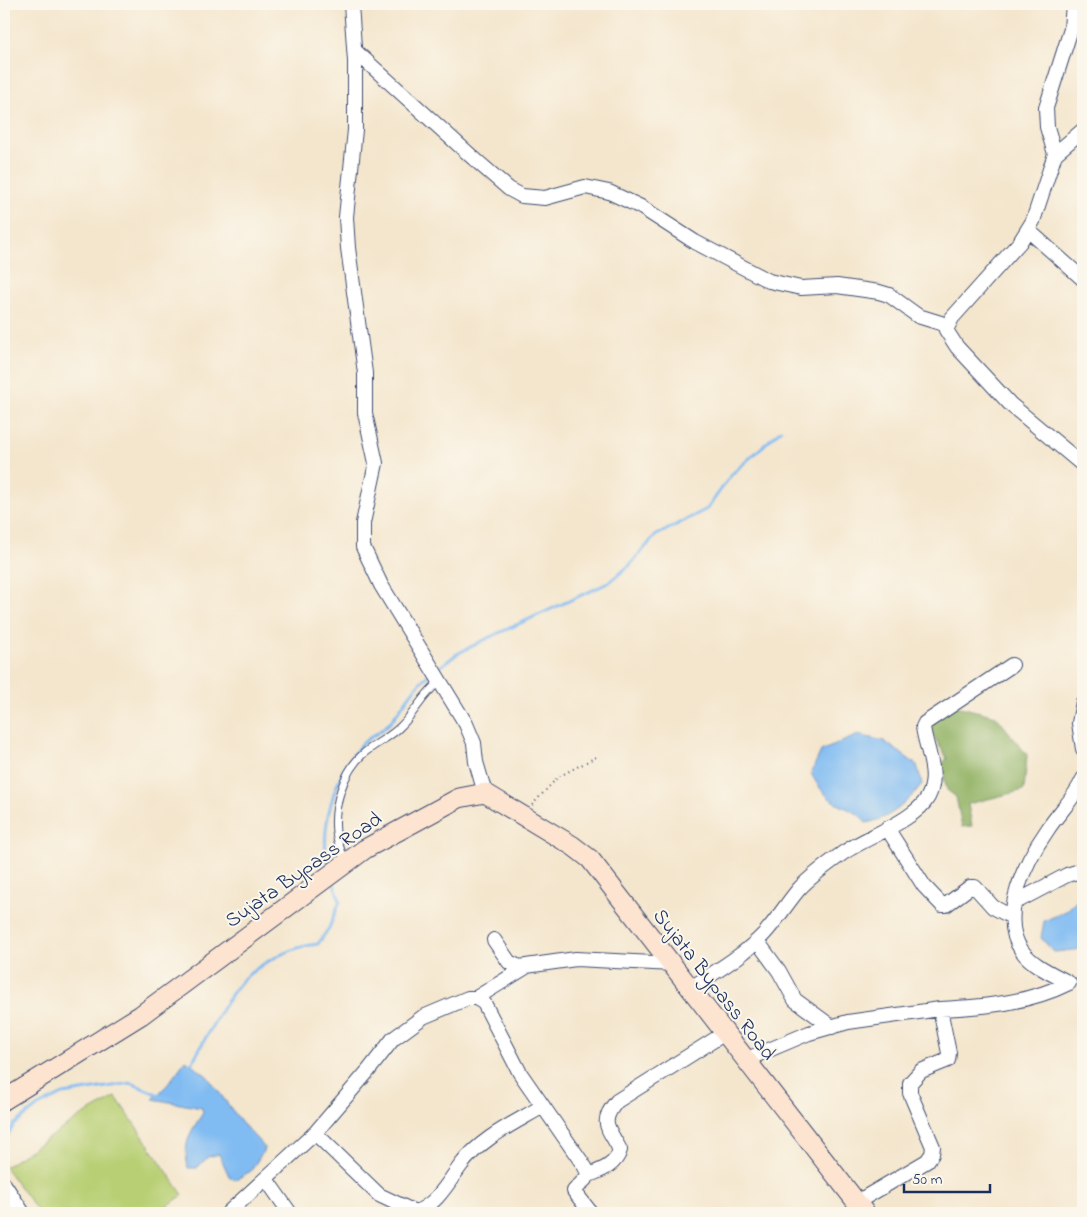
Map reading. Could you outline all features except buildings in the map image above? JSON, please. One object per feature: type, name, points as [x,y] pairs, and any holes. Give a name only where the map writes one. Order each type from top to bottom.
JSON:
[{"type":"street","points":[[351,4],[354,50],[354,130],[346,217],[348,248],[365,373],[365,413],[376,463],[363,523],[362,542],[382,585],[431,663],[471,735],[485,793]]},
{"type":"street","points":[[1055,154],[1047,127],[1046,108],[1071,29],[1073,4]]},
{"type":"street","points":[[354,50],[509,190],[522,196],[545,198],[585,188],[609,192],[642,207],[695,242],[769,281],[801,288],[837,286],[880,292],[889,295],[913,313],[947,325]]},
{"type":"street","points":[[1083,130],[1055,154],[1042,198],[1029,230],[947,325],[946,330],[957,347],[1011,405],[1083,465]]},
{"type":"street","points":[[1029,230],[1083,279]]},
{"type":"street","points":[[691,988],[744,952],[781,915],[801,887],[842,854],[914,813],[922,806],[931,790],[933,770],[924,731],[925,723],[1012,664]]},
{"type":"street","points":[[1083,702],[1078,723],[1083,749]]},
{"type":"street","points":[[745,1060],[809,1032],[832,1026],[940,1009],[1009,1002],[1041,996],[1070,983],[1042,968],[1022,950],[1017,941],[1013,910],[1019,884],[1037,847],[1083,779]]},
{"type":"street","name":"Sujata Bypass Road","points":[[4,1100],[141,1015],[342,864],[446,804],[470,795],[485,793],[573,846],[590,859],[861,1207]]},
{"type":"street","points":[[887,828],[924,886],[942,905],[946,905],[970,887],[975,887],[994,907],[1013,910],[1066,875],[1083,870]]},
{"type":"street","points":[[494,940],[509,962],[513,965],[526,967]]},
{"type":"street","points":[[757,940],[779,971],[794,1000],[832,1026]]},
{"type":"street","points":[[228,1213],[314,1132],[368,1071],[392,1039],[423,1016],[468,998],[476,998],[526,967],[550,961],[576,958],[673,964]]},
{"type":"street","points":[[476,998],[484,1003],[520,1073],[589,1175]]},
{"type":"street","points":[[861,1207],[922,1164],[932,1154],[932,1147],[910,1093],[910,1083],[921,1071],[948,1060],[949,1053],[940,1009]]},
{"type":"street","points":[[592,1213],[574,1191],[589,1175],[607,1167],[619,1156],[620,1150],[606,1128],[608,1112],[617,1100],[725,1033]]},
{"type":"street","points":[[314,1132],[379,1195],[416,1212],[425,1207],[440,1193],[475,1149],[543,1106]]},
{"type":"street","points":[[266,1179],[290,1213]]},
{"type":"street","points":[[4,1184],[23,1213]]},
{"type":"lane","points":[[342,864],[336,834],[336,822],[348,772],[365,753],[395,733],[406,722],[419,701],[439,679]]},
{"type":"path","points":[[523,816],[558,778],[596,757]]},
{"type":"green space","points":[[956,706],[996,716],[1027,755],[1024,790],[968,804],[972,826],[962,827],[956,797],[947,790],[941,766],[947,758],[927,726]]},
{"type":"green space","points":[[116,1097],[183,1195],[157,1213],[39,1213],[5,1167],[80,1117]]},
{"type":"water","points":[[858,735],[884,741],[917,765],[922,784],[910,798],[890,814],[866,823],[857,813],[828,797],[818,786],[811,773],[821,751]]},
{"type":"water","points":[[1083,897],[1083,949],[1054,952],[1041,938],[1044,921],[1066,911]]},
{"type":"water","points":[[186,1060],[207,1076],[241,1122],[265,1148],[251,1171],[235,1180],[229,1176],[219,1154],[208,1157],[197,1168],[188,1168],[186,1152],[188,1139],[203,1113],[202,1108],[153,1099],[168,1084]]},
{"type":"waterway","points":[[436,670],[457,654],[488,638],[608,583],[630,565],[655,536],[707,509],[732,474],[781,430]]},
{"type":"waterway","points":[[329,868],[326,853],[327,821],[336,787],[343,772],[360,746],[388,725],[414,689],[431,673]]},
{"type":"waterway","points":[[190,1066],[225,1004],[248,975],[263,964],[290,951],[318,944],[329,928],[340,901],[333,881]]},
{"type":"waterway","points":[[4,1141],[14,1125],[38,1106],[63,1094],[131,1083],[159,1095]]}]
